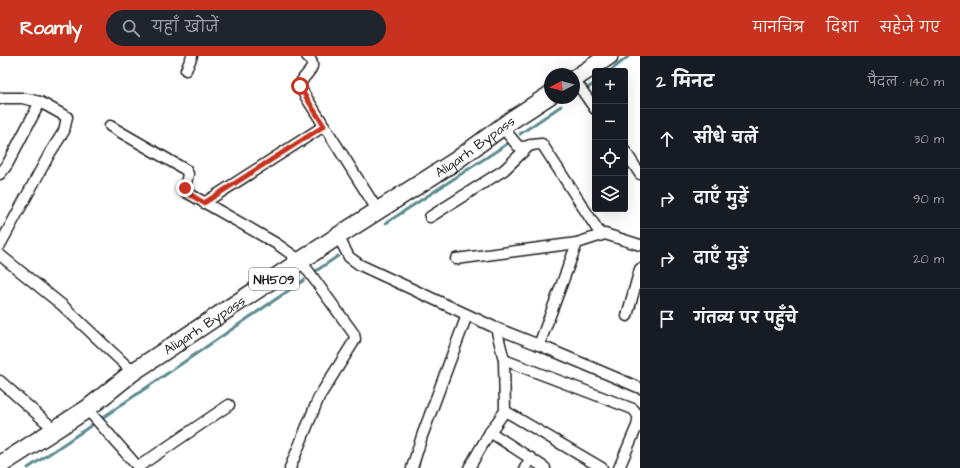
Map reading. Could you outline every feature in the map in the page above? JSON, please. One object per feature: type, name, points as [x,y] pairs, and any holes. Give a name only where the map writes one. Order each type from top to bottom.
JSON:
[{"type":"highway","points":[[580,75],[609,56]]},
{"type":"highway","name":"Aligarh Bypass","points":[[0,465],[55,430],[94,417],[133,372],[338,236],[454,162],[502,126],[544,99]]},
{"type":"street","points":[[186,70],[192,56]]},
{"type":"street","points":[[307,56],[313,65],[301,82],[301,89],[378,211]]},
{"type":"street","points":[[580,88],[592,105]]},
{"type":"street","points":[[0,98],[22,98],[40,102],[67,117],[64,131],[50,153],[0,245]]},
{"type":"street","points":[[0,174],[7,165],[40,102]]},
{"type":"street","points":[[110,126],[186,170],[188,174],[185,188],[186,192],[277,244],[301,261],[354,334],[355,339],[350,350],[319,397],[290,468]]},
{"type":"street","points":[[204,203],[324,126]]},
{"type":"street","points":[[502,126],[520,147],[542,144],[601,235]]},
{"type":"street","points":[[430,217],[504,170],[530,146]]},
{"type":"street","points":[[628,156],[640,174]]},
{"type":"street","points":[[456,259],[577,243],[605,234],[640,245]]},
{"type":"street","points":[[338,236],[349,256],[360,265],[496,328],[640,388]]},
{"type":"street","points":[[539,345],[577,243]]},
{"type":"street","points":[[0,255],[62,305],[133,372]]},
{"type":"street","points":[[627,316],[640,269]]},
{"type":"street","points":[[412,468],[422,436],[467,315]]},
{"type":"street","points":[[469,468],[490,432],[505,411],[504,360],[496,328]]},
{"type":"street","points":[[504,360],[633,409],[638,413],[639,420],[637,426],[619,468]]},
{"type":"street","points":[[0,381],[55,430]]},
{"type":"street","points":[[94,417],[137,468],[229,405]]},
{"type":"street","points":[[505,411],[602,468]]},
{"type":"street","points":[[490,432],[545,468]]},
{"type":"street","points":[[525,468],[531,458]]},
{"type":"waterway","points":[[614,68],[629,56]]},
{"type":"waterway","points":[[585,90],[592,85]]},
{"type":"waterway","points":[[520,134],[561,106]]},
{"type":"waterway","points":[[386,223],[507,144]]},
{"type":"waterway","points":[[313,273],[338,256]]},
{"type":"waterway","points":[[28,468],[304,280]]},
{"type":"route","points":[[185,188],[186,192],[204,203],[324,126],[300,86]]}]
